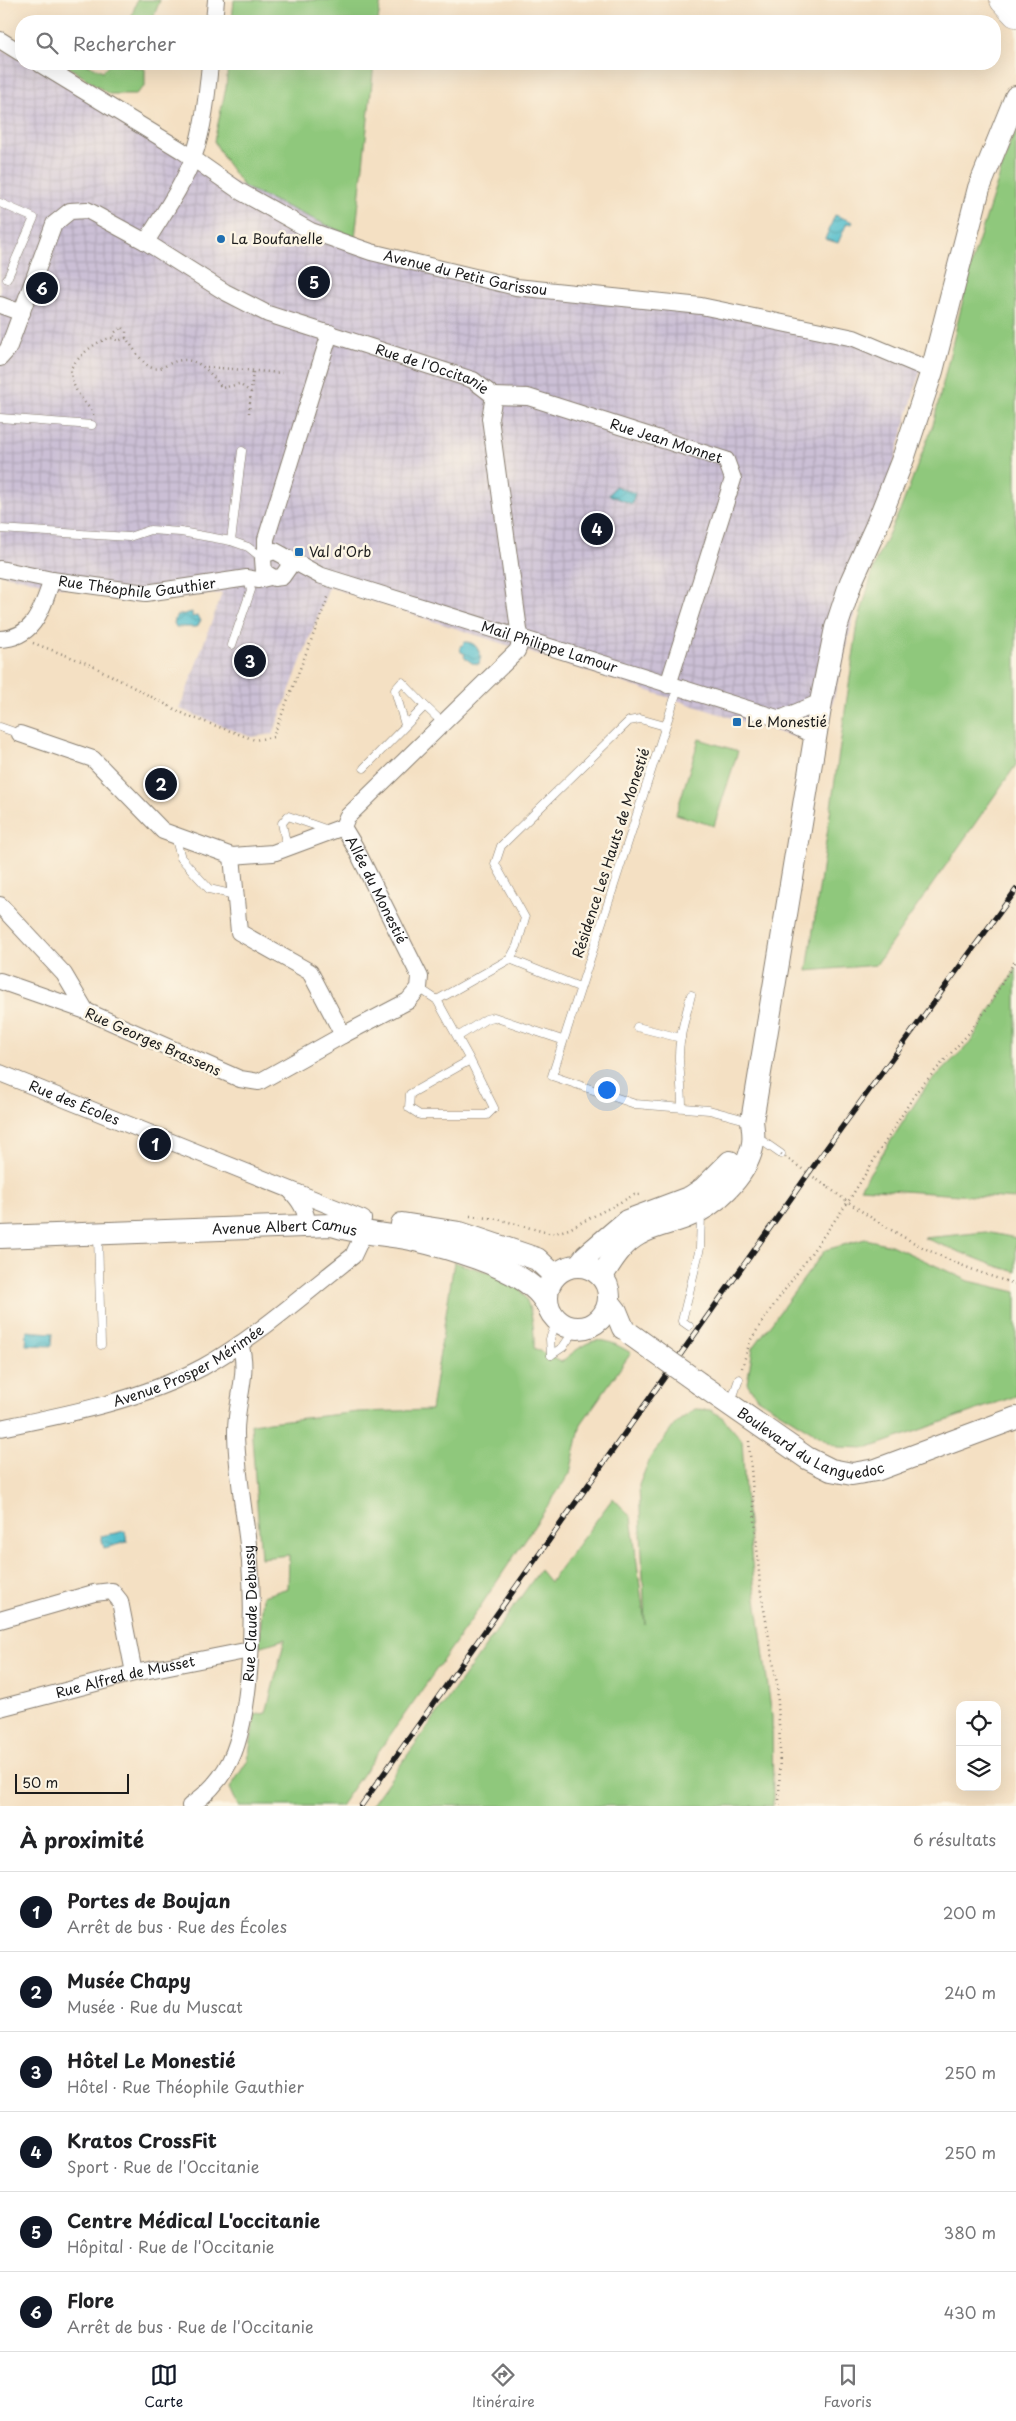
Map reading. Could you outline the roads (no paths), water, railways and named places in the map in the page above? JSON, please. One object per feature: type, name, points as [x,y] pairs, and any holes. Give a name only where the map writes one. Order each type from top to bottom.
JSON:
[{"type":"highway","points":[[1004,0],[1016,13]]},
{"type":"street","points":[[215,15],[216,0]]},
{"type":"street","points":[[0,40],[15,49]]},
{"type":"street","name":"Avenue du Petit Garissou","points":[[50,70],[193,159],[241,192],[311,231],[371,252],[516,287],[700,306],[854,338],[932,371]]},
{"type":"street","points":[[146,242],[175,194],[193,159],[203,118],[209,70]]},
{"type":"street","points":[[602,1276],[626,1242],[640,1233],[702,1210],[722,1193],[742,1169],[752,1149],[753,1129],[821,702],[836,628],[848,591],[904,456],[932,371],[979,188],[1016,98]]},
{"type":"street","name":"Rue de l'Occitanie","points":[[0,358],[8,349],[54,224],[70,211],[87,210],[146,242],[225,292],[268,314],[473,380],[494,396],[490,418],[519,630],[522,639]]},
{"type":"street","points":[[0,305],[22,313]]},
{"type":"street","points":[[274,563],[272,521],[330,333]]},
{"type":"street","name":"Rue Jean Monnet","points":[[494,396],[528,397],[726,460],[733,479],[673,686]]},
{"type":"street","name":"Mail Philippe Lamour","points":[[274,563],[780,720],[816,736]]},
{"type":"street","name":"Rue Théophile Gauthier","points":[[0,639],[18,635],[38,619],[52,580],[146,594],[247,578],[258,580],[274,563]]},
{"type":"street","points":[[0,570],[52,580]]},
{"type":"street","name":"Allée du Monestié","points":[[419,988],[420,978],[355,847],[338,830],[347,817],[517,651],[522,639]]},
{"type":"street","points":[[780,720],[821,702]]},
{"type":"street","points":[[20,734],[93,758],[163,831],[232,856],[273,853],[338,830]]},
{"type":"street","points":[[232,856],[239,932],[310,972],[343,1035],[408,1001],[419,988]]},
{"type":"street","points":[[0,905],[64,974],[86,1012]]},
{"type":"street","name":"Rue Georges Brassens","points":[[0,981],[86,1012],[240,1080],[259,1082],[343,1035]]},
{"type":"street","name":"Rue des Écoles","points":[[0,1073],[288,1189],[341,1228]]},
{"type":"street","points":[[579,1265],[586,1256],[627,1221],[690,1196],[716,1178],[730,1162],[753,1129]]},
{"type":"street","points":[[288,1189],[300,1202],[307,1217],[341,1228],[460,1233],[537,1259],[555,1276]]},
{"type":"street","name":"Avenue Albert Camus","points":[[0,1237],[341,1228],[411,1240],[485,1260],[526,1281],[569,1319]]},
{"type":"street","name":"Avenue Prosper Mérimée","points":[[0,1428],[54,1417],[133,1396],[203,1367],[240,1344],[341,1228]]},
{"type":"street","points":[[579,1265],[592,1268],[602,1276],[607,1284],[609,1302],[601,1318],[569,1319],[547,1295],[549,1285],[555,1276],[562,1270],[579,1265]]},
{"type":"street","name":"Boulevard du Languedoc","points":[[609,1302],[626,1331]]},
{"type":"street","name":"Boulevard du Languedoc","points":[[569,1319],[626,1331],[807,1458],[832,1470],[852,1474],[876,1470],[1016,1418]]},
{"type":"street","name":"Rue Claude Debussy","points":[[190,1806],[199,1800],[221,1776],[231,1760],[243,1721],[250,1650],[250,1565],[236,1433],[244,1357],[240,1344]]},
{"type":"street","points":[[0,1620],[94,1593],[112,1591],[120,1601],[134,1673]]},
{"type":"street","name":"Rue Alfred de Musset","points":[[0,1708],[134,1673],[250,1650]]},
{"type":"lane","points":[[0,203],[34,218],[7,279]]},
{"type":"lane","points":[[0,418],[92,425]]},
{"type":"lane","points":[[231,540],[242,452]]},
{"type":"lane","points":[[0,529],[129,537],[150,530],[181,532],[231,540],[248,547],[274,563]]},
{"type":"lane","points":[[232,646],[251,590],[247,578]]},
{"type":"lane","points":[[405,725],[395,690],[402,682],[443,723]]},
{"type":"lane","name":"Résidence Les Hauts de Monestié","points":[[673,686],[665,726],[579,987],[552,1076],[635,1104],[682,1106],[709,1110],[753,1129],[781,1154]]},
{"type":"lane","points":[[364,768],[425,706]]},
{"type":"lane","points":[[437,1000],[510,959],[517,946],[524,918],[496,864],[501,846],[629,721],[640,719],[665,726]]},
{"type":"lane","points":[[0,727],[20,734]]},
{"type":"lane","points":[[287,848],[282,823],[288,816],[338,830]]},
{"type":"lane","points":[[175,836],[181,858],[209,889],[235,896]]},
{"type":"lane","points":[[510,959],[579,987]]},
{"type":"lane","points":[[419,988],[437,1000],[458,1036],[470,1060],[494,1108],[487,1115],[420,1115],[409,1108],[410,1094],[470,1060]]},
{"type":"lane","points":[[682,1106],[679,1059],[681,1038],[690,995]]},
{"type":"lane","points":[[458,1036],[486,1019],[494,1017],[562,1040]]},
{"type":"lane","points":[[637,1027],[681,1038]]},
{"type":"lane","points":[[689,1326],[682,1321],[700,1248],[702,1210]]},
{"type":"lane","points":[[98,1233],[101,1345]]},
{"type":"lane","points":[[738,1409],[739,1379]]},
{"type":"water","points":[[835,215],[853,222],[852,224],[847,223],[838,243],[825,239]]},
{"type":"water","points":[[615,486],[635,493],[632,504],[609,495]]},
{"type":"water","points":[[192,612],[192,617],[197,616],[201,620],[197,627],[176,627],[174,623],[176,616]]},
{"type":"water","points":[[465,642],[473,644],[477,648],[481,656],[479,664],[472,663],[464,657],[465,654],[461,652],[460,647]]},
{"type":"water","points":[[27,1331],[53,1333],[52,1346],[26,1345]]},
{"type":"water","points":[[125,1531],[127,1542],[104,1548],[101,1536]]},
{"type":"railway","points":[[361,1806],[823,1153],[1016,890]]},
{"type":"place","name":"La Boufanelle","points":[[221,239]]},
{"type":"place","name":"Centre Médical L'occitanie","points":[[314,282]]},
{"type":"place","name":"Flore","points":[[42,288]]},
{"type":"place","name":"Kratos CrossFit","points":[[597,529]]},
{"type":"place","name":"Val d'Orb","points":[[299,552]]},
{"type":"place","name":"Hôtel Le Monestié","points":[[250,661]]},
{"type":"place","name":"Le Monestié","points":[[737,722]]},
{"type":"place","name":"Musée Chapy","points":[[161,784]]},
{"type":"place","name":"Portes de Boujan","points":[[155,1144]]}]
